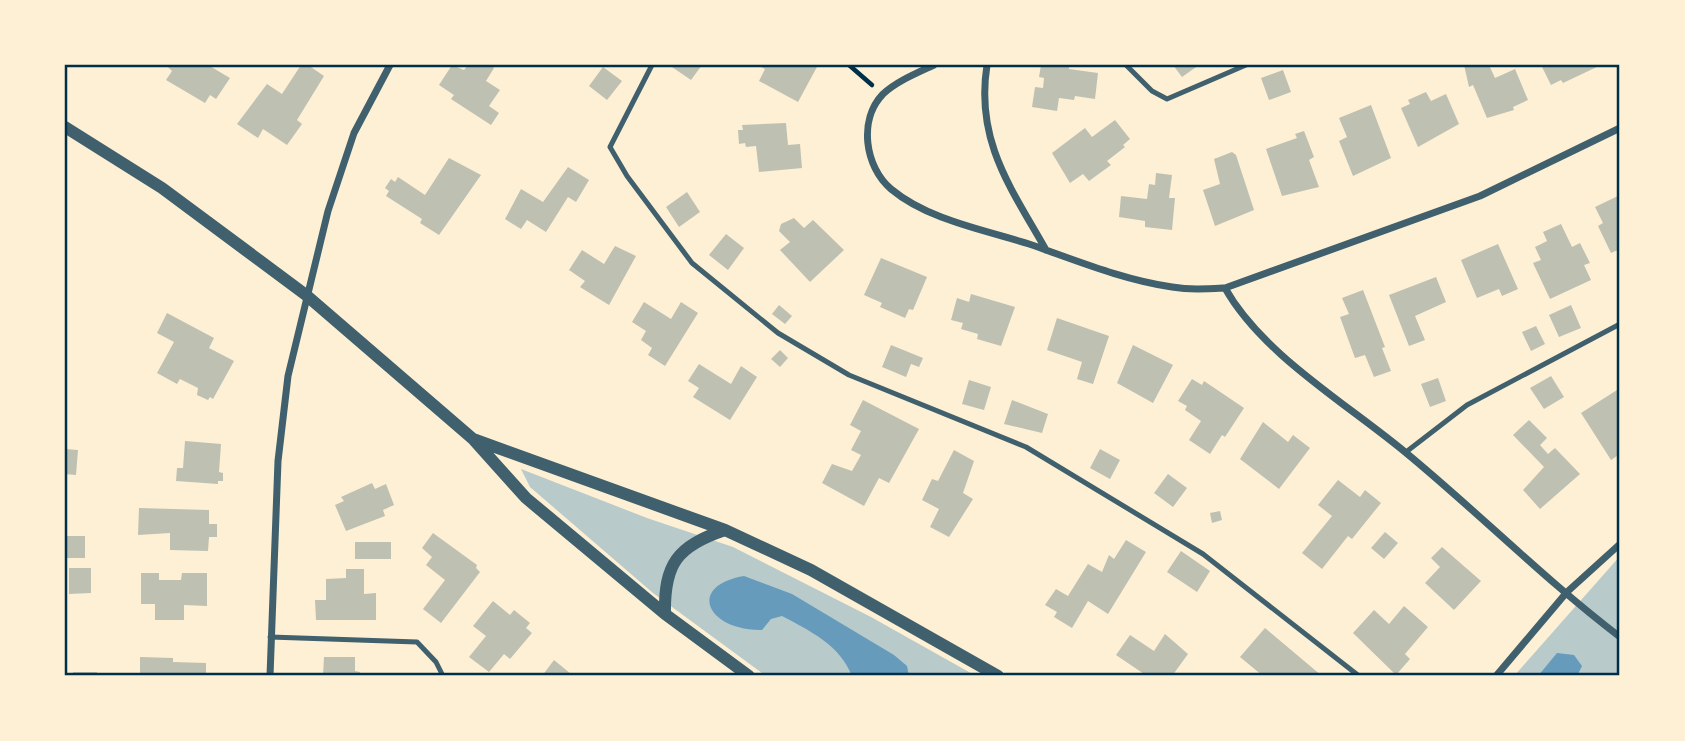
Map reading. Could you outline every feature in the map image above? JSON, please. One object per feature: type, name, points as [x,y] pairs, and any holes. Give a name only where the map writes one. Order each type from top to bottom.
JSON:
[{"type":"street","points":[[270,676],[278,461],[288,376],[328,212],[354,133],[390,65]]},
{"type":"street","points":[[934,65],[883,94],[871,116],[867,142],[877,174],[890,188],[925,209],[1047,250],[1169,287],[1195,290],[1225,288],[1480,196],[1620,128]]},
{"type":"street","points":[[987,65],[984,104],[987,132],[1006,181],[1047,250]]},
{"type":"street","points":[[65,128],[172,195],[306,295],[473,439],[526,498],[665,614],[749,676]]},
{"type":"street","points":[[1225,288],[1238,311],[1265,341],[1406,452],[1620,637]]},
{"type":"street","points":[[473,439],[725,530],[811,570],[998,676]]},
{"type":"street","points":[[665,614],[665,584],[682,553],[697,540],[725,530]]},
{"type":"street","points":[[1496,676],[1567,592],[1620,544]]},
{"type":"lane","points":[[652,65],[610,147],[692,263],[778,333],[849,375],[1026,447],[1203,554],[1359,676]]},
{"type":"lane","points":[[1126,65],[1167,99],[1246,65]]},
{"type":"lane","points":[[1406,452],[1467,405],[1620,324]]},
{"type":"lane","points":[[271,637],[416,642],[436,662],[443,676]]},
{"type":"path","points":[[849,65],[883,94]]},
{"type":"shaded area","points":[[521,469],[647,518],[733,547],[871,617],[976,676],[766,676],[653,593],[530,487]]},
{"type":"shaded area","points":[[1620,556],[1620,675],[1514,676]]},
{"type":"water","points":[[744,576],[792,594],[894,655],[907,666],[909,676],[852,676],[847,665],[832,647],[782,616],[771,619],[762,630],[728,623],[717,616],[711,607],[710,598],[715,589],[726,581]]},
{"type":"water","points":[[1557,653],[1574,655],[1582,666],[1577,676],[1538,676]]},
{"type":"building","points":[[166,65],[208,65],[230,78],[216,99],[210,95],[205,103],[166,80],[172,71]]},
{"type":"building","points":[[301,65],[308,65],[324,76],[297,120],[302,124],[287,145],[263,129],[258,138],[237,124],[267,84],[282,94]]},
{"type":"building","points":[[452,65],[464,70],[468,65],[490,65],[494,68],[486,81],[500,90],[489,106],[499,113],[491,125],[451,99],[454,95],[439,85]]},
{"type":"building","points":[[669,65],[702,65],[691,80]]},
{"type":"building","points":[[757,65],[818,65],[798,102],[759,81],[765,69]]},
{"type":"building","points":[[1041,65],[1069,65],[1069,69],[1098,73],[1095,99],[1075,96],[1074,100],[1059,98],[1057,111],[1032,107],[1035,87],[1043,88],[1044,78],[1039,77]]},
{"type":"building","points":[[1173,65],[1199,65],[1182,77]]},
{"type":"building","points":[[1464,65],[1489,65],[1495,78],[1515,69],[1528,100],[1513,107],[1514,110],[1487,118],[1473,85],[1469,87]]},
{"type":"building","points":[[1541,65],[1601,65],[1563,83],[1561,80],[1551,85]]},
{"type":"building","points":[[603,67],[622,81],[607,100],[589,86]]},
{"type":"building","points":[[1283,70],[1291,92],[1269,100],[1261,78]]},
{"type":"building","points":[[1426,92],[1431,101],[1446,94],[1459,124],[1418,147],[1401,108],[1410,104],[1408,100]]},
{"type":"building","points":[[1371,105],[1391,158],[1353,176],[1339,141],[1347,137],[1339,118]]},
{"type":"building","points":[[1115,120],[1130,139],[1123,145],[1125,147],[1107,161],[1111,165],[1089,181],[1083,174],[1070,183],[1052,153],[1085,128],[1092,137]]},
{"type":"building","points":[[786,123],[788,145],[800,144],[802,168],[759,172],[756,146],[746,147],[745,143],[739,144],[738,130],[743,130],[742,125]]},
{"type":"building","points":[[1304,131],[1314,157],[1309,160],[1319,187],[1282,196],[1266,149],[1297,138],[1295,134]]},
{"type":"building","points":[[1232,152],[1236,155],[1254,210],[1215,226],[1203,190],[1220,184],[1214,159]]},
{"type":"building","points":[[449,158],[481,175],[439,235],[420,223],[422,219],[386,196],[389,191],[385,188],[391,179],[395,182],[398,177],[425,195]]},
{"type":"building","points":[[568,167],[589,180],[576,202],[568,197],[546,232],[527,220],[521,229],[505,219],[521,189],[543,202]]},
{"type":"building","points":[[1156,173],[1172,175],[1169,198],[1175,198],[1172,230],[1145,227],[1145,221],[1119,217],[1121,196],[1147,199],[1149,184],[1155,185]]},
{"type":"building","points":[[687,192],[700,212],[679,227],[666,207]]},
{"type":"building","points":[[1620,195],[1620,249],[1611,253],[1598,226],[1603,223],[1595,207]]},
{"type":"building","points":[[794,218],[804,228],[813,220],[844,250],[810,282],[780,250],[790,242],[779,231],[781,224]]},
{"type":"building","points":[[1561,224],[1572,247],[1580,243],[1590,263],[1584,265],[1591,280],[1550,299],[1533,263],[1541,260],[1535,247],[1547,241],[1543,232]]},
{"type":"building","points":[[726,234],[744,248],[728,270],[709,255]]},
{"type":"building","points":[[1498,244],[1518,289],[1502,296],[1499,289],[1477,298],[1461,260]]},
{"type":"building","points":[[615,246],[636,256],[609,305],[580,287],[585,281],[569,270],[582,250],[604,264]]},
{"type":"building","points":[[881,258],[927,277],[913,310],[909,309],[905,318],[880,307],[882,303],[864,295]]},
{"type":"building","points":[[1436,277],[1446,302],[1415,316],[1425,340],[1409,346],[1389,295]]},
{"type":"building","points":[[1363,290],[1385,347],[1382,348],[1391,371],[1374,377],[1365,355],[1355,358],[1340,317],[1349,314],[1342,298]]},
{"type":"building","points":[[971,294],[1015,307],[1001,346],[977,339],[978,334],[961,329],[963,323],[951,320],[957,298],[969,302]]},
{"type":"building","points":[[644,302],[671,319],[681,302],[698,313],[665,366],[648,355],[652,348],[641,340],[646,331],[632,322]]},
{"type":"building","points":[[779,305],[792,316],[785,324],[772,314]]},
{"type":"building","points":[[1571,305],[1581,328],[1559,337],[1549,315]]},
{"type":"building","points":[[167,313],[214,338],[209,348],[234,361],[213,399],[210,397],[208,400],[197,395],[198,388],[180,379],[177,384],[157,373],[174,342],[157,333]]},
{"type":"building","points":[[1057,318],[1109,336],[1093,384],[1077,379],[1082,362],[1047,350]]},
{"type":"building","points":[[1536,326],[1545,344],[1531,351],[1522,332]]},
{"type":"building","points":[[891,345],[923,358],[919,367],[911,364],[906,377],[882,367]]},
{"type":"building","points":[[1133,345],[1173,365],[1153,403],[1117,383]]},
{"type":"building","points":[[780,350],[788,358],[780,367],[771,359]]},
{"type":"building","points":[[699,364],[731,384],[741,366],[757,377],[730,420],[693,397],[699,388],[688,381]]},
{"type":"building","points":[[1551,376],[1564,397],[1544,409],[1530,388]]},
{"type":"building","points":[[1438,378],[1446,401],[1430,407],[1421,384]]},
{"type":"building","points":[[1192,379],[1202,385],[1204,381],[1244,408],[1210,454],[1189,440],[1201,421],[1185,410],[1187,406],[1178,401]]},
{"type":"building","points":[[969,380],[991,387],[984,410],[962,404]]},
{"type":"building","points":[[1617,390],[1620,396],[1620,454],[1611,460],[1581,413]]},
{"type":"building","points":[[863,400],[919,429],[889,483],[879,478],[864,506],[822,483],[832,464],[852,471],[861,455],[851,450],[861,431],[850,425]]},
{"type":"building","points":[[1012,400],[1048,414],[1042,433],[1004,424]]},
{"type":"building","points":[[1529,420],[1547,438],[1540,445],[1548,454],[1555,448],[1580,474],[1540,509],[1523,490],[1544,467],[1513,435]]},
{"type":"building","points":[[1263,422],[1288,442],[1293,435],[1310,448],[1279,489],[1240,459]]},
{"type":"building","points":[[185,441],[221,444],[219,472],[223,473],[223,481],[218,481],[218,484],[176,481],[177,468],[183,468]]},
{"type":"building","points":[[65,449],[78,450],[76,475],[65,474]]},
{"type":"building","points":[[1100,449],[1120,460],[1110,479],[1090,468]]},
{"type":"building","points":[[954,450],[974,461],[963,493],[973,499],[949,537],[930,527],[939,509],[922,500],[932,479],[938,481]]},
{"type":"building","points":[[1168,474],[1187,488],[1173,507],[1154,493]]},
{"type":"building","points":[[1338,480],[1360,497],[1365,490],[1381,503],[1352,539],[1348,536],[1322,569],[1302,553],[1332,516],[1318,505]]},
{"type":"building","points":[[372,483],[375,489],[386,484],[394,505],[383,510],[385,516],[346,531],[335,505],[344,501],[341,497]]},
{"type":"building","points":[[139,508],[209,510],[209,524],[217,524],[217,537],[209,537],[208,551],[170,550],[170,533],[138,535]]},
{"type":"building","points":[[1220,511],[1222,520],[1212,523],[1210,513]]},
{"type":"building","points":[[1385,532],[1398,543],[1384,559],[1371,548]]},
{"type":"building","points":[[433,533],[477,565],[476,568],[480,572],[441,623],[423,609],[445,580],[426,565],[432,557],[422,548]]},
{"type":"building","points":[[65,536],[85,536],[85,558],[65,558]]},
{"type":"building","points":[[1126,540],[1146,552],[1108,614],[1088,601],[1072,628],[1054,617],[1057,612],[1045,605],[1056,589],[1068,596],[1088,564],[1102,572],[1109,555],[1114,559]]},
{"type":"building","points":[[355,542],[391,542],[391,559],[355,559]]},
{"type":"building","points":[[1442,547],[1481,581],[1454,610],[1425,583],[1440,567],[1431,558]]},
{"type":"building","points":[[1181,551],[1210,571],[1197,592],[1167,572]]},
{"type":"building","points":[[69,568],[91,568],[91,593],[69,594]]},
{"type":"building","points":[[346,569],[364,569],[364,594],[376,593],[376,620],[316,620],[315,600],[326,600],[326,579],[346,578]]},
{"type":"building","points":[[141,573],[159,573],[159,580],[181,580],[182,573],[207,573],[207,606],[184,605],[184,620],[155,620],[155,604],[141,604]]},
{"type":"building","points":[[493,601],[510,615],[514,610],[530,623],[526,628],[532,633],[510,659],[504,654],[489,672],[469,657],[486,636],[473,626]]},
{"type":"building","points":[[1404,606],[1428,627],[1405,654],[1410,659],[1396,675],[1353,633],[1374,610],[1389,624]]},
{"type":"building","points":[[1265,628],[1322,676],[1263,676],[1240,657]]},
{"type":"building","points":[[1165,634],[1188,654],[1172,676],[1147,676],[1116,655],[1130,635],[1154,651]]},
{"type":"building","points":[[140,657],[206,663],[206,676],[140,676]]},
{"type":"building","points":[[324,657],[355,657],[355,671],[360,672],[360,676],[323,676]]},
{"type":"building","points":[[554,660],[571,674],[542,676]]},
{"type":"building","points":[[73,672],[97,672],[97,676],[73,676]]}]
